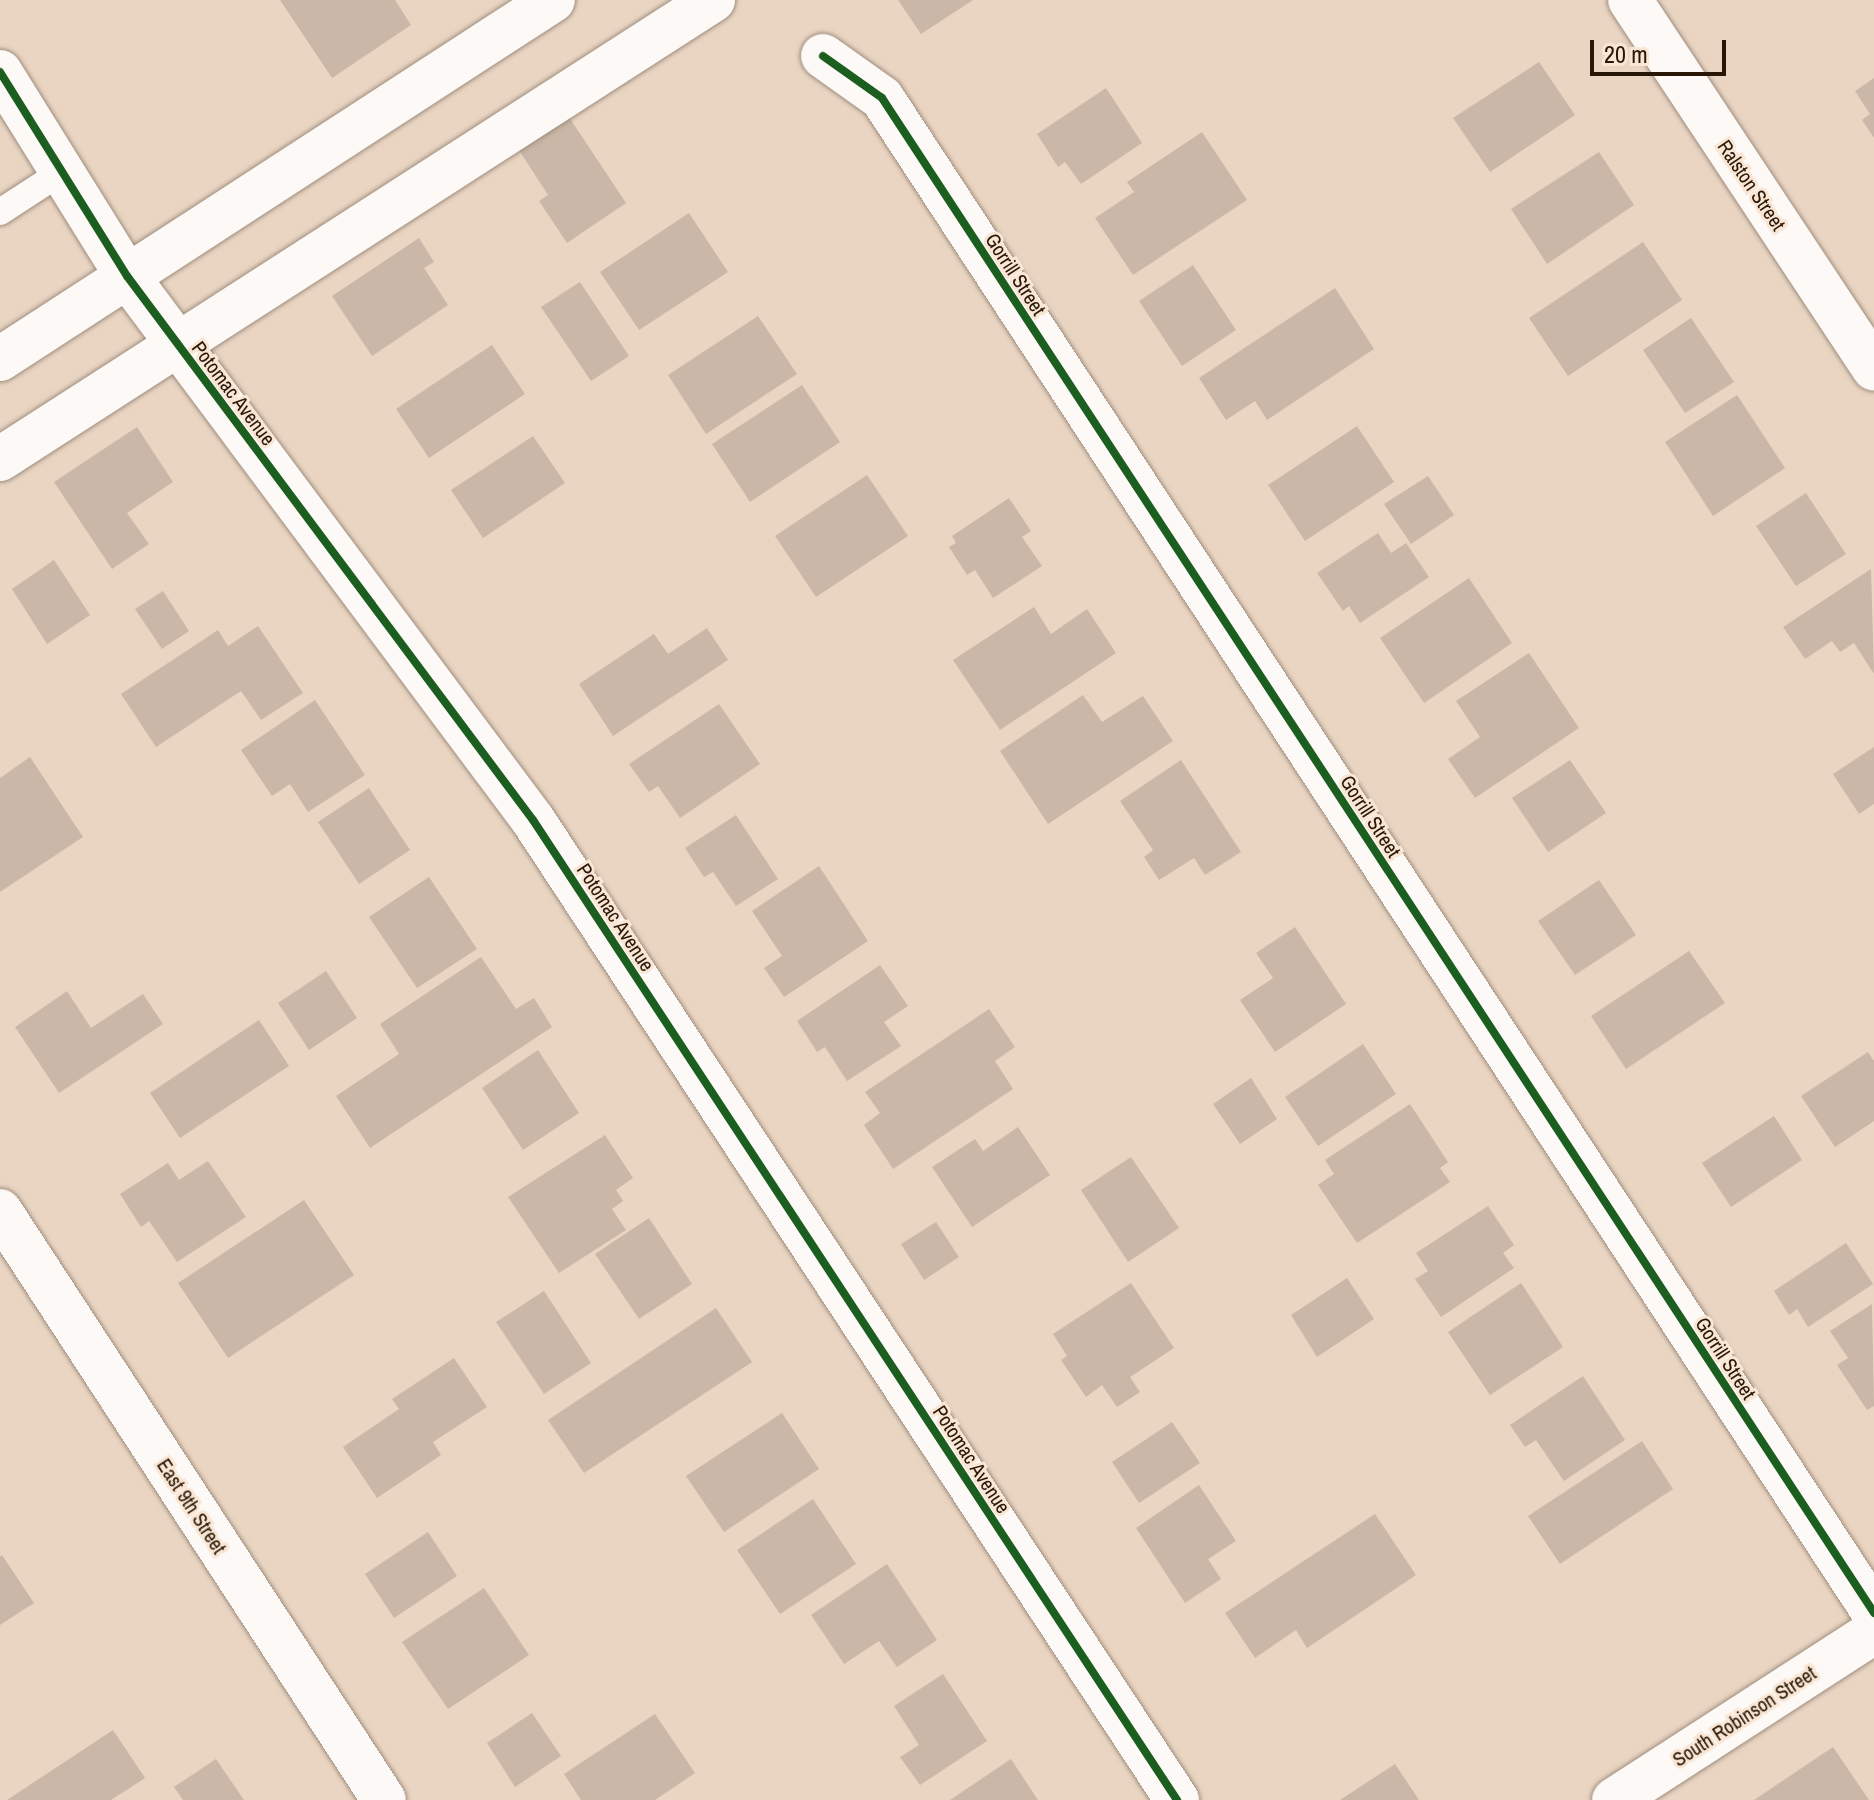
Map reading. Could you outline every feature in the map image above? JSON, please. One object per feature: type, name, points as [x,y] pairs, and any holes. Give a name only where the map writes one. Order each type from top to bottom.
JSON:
[{"type":"street","points":[[0,359],[553,0]]},
{"type":"street","points":[[0,459],[713,0]]},
{"type":"street","name":"Ralston Street","points":[[1630,0],[1874,369]]},
{"type":"street","name":"Gorrill Street","points":[[823,56],[882,98],[1874,1613]]},
{"type":"street","name":"Potomac Avenue","points":[[0,72],[127,276],[533,820],[1177,1800]]},
{"type":"street","name":"East 9th Street","points":[[0,1211],[384,1800]]},
{"type":"street","name":"South Robinson Street","points":[[1614,1800],[1874,1632]]},
{"type":"lane","points":[[0,212],[63,171]]},
{"type":"building","points":[[280,0],[395,0],[411,25],[332,78]]},
{"type":"building","points":[[898,0],[973,0],[921,34]]},
{"type":"building","points":[[1539,62],[1575,115],[1490,172],[1453,118]]},
{"type":"building","points":[[1874,78],[1874,138],[1862,120],[1870,114],[1855,91]]},
{"type":"building","points":[[1106,88],[1142,143],[1081,184],[1065,162],[1058,167],[1037,134]]},
{"type":"building","points":[[565,111],[626,203],[567,243],[539,201],[548,195],[515,144]]},
{"type":"building","points":[[1202,132],[1247,200],[1133,275],[1095,218],[1134,192],[1127,182]]},
{"type":"building","points":[[1599,152],[1634,205],[1547,264],[1511,209]]},
{"type":"building","points":[[689,213],[728,272],[639,330],[600,272]]},
{"type":"building","points":[[419,238],[434,262],[424,268],[448,305],[372,356],[332,296]]},
{"type":"building","points":[[1643,242],[1682,300],[1568,376],[1529,318]]},
{"type":"building","points":[[1193,265],[1236,330],[1182,366],[1139,301]]},
{"type":"building","points":[[580,282],[629,356],[591,381],[541,307]]},
{"type":"building","points":[[1335,288],[1374,349],[1267,420],[1255,401],[1226,420],[1199,378]]},
{"type":"building","points":[[758,316],[797,374],[706,434],[668,375]]},
{"type":"building","points":[[1691,318],[1734,382],[1685,413],[1643,350]]},
{"type":"building","points":[[492,345],[525,394],[429,458],[396,409]]},
{"type":"building","points":[[802,385],[840,442],[750,502],[712,444]]},
{"type":"building","points":[[1737,395],[1785,468],[1713,516],[1665,442]]},
{"type":"building","points":[[1357,426],[1394,482],[1305,541],[1268,485]]},
{"type":"building","points":[[137,427],[173,482],[127,513],[149,544],[112,569],[54,482]]},
{"type":"building","points":[[533,436],[565,483],[483,538],[451,490]]},
{"type":"building","points":[[867,475],[908,536],[816,597],[775,536]]},
{"type":"building","points":[[1428,476],[1454,515],[1411,544],[1384,504]]},
{"type":"building","points":[[1806,493],[1846,554],[1796,586],[1756,526]]},
{"type":"building","points":[[1009,498],[1031,531],[1022,537],[1042,566],[993,598],[975,570],[967,575],[949,547],[956,543],[952,536]]},
{"type":"building","points":[[1378,533],[1391,553],[1406,543],[1429,577],[1360,623],[1349,606],[1343,611],[1317,573]]},
{"type":"building","points":[[54,560],[90,615],[47,644],[12,589]]},
{"type":"building","points":[[1871,569],[1874,674],[1854,643],[1840,652],[1832,641],[1805,659],[1783,627]]},
{"type":"building","points":[[1469,578],[1512,643],[1424,703],[1380,638]]},
{"type":"building","points":[[163,591],[189,631],[162,649],[135,609]]},
{"type":"building","points":[[1034,607],[1051,634],[1087,609],[1116,653],[1000,730],[953,660]]},
{"type":"building","points":[[258,626],[303,693],[261,720],[241,691],[156,747],[121,694],[218,630],[228,646]]},
{"type":"building","points":[[707,628],[728,660],[613,736],[579,684],[654,634],[668,654]]},
{"type":"building","points":[[1529,653],[1579,728],[1475,798],[1448,759],[1480,737],[1456,701]]},
{"type":"building","points":[[1083,695],[1102,722],[1143,696],[1173,741],[1048,824],[1000,751]]},
{"type":"building","points":[[315,700],[365,775],[308,812],[290,784],[272,796],[241,750]]},
{"type":"building","points":[[719,704],[760,764],[680,818],[658,786],[649,792],[629,764]]},
{"type":"building","points":[[1874,747],[1874,804],[1859,814],[1833,774]]},
{"type":"building","points":[[30,757],[83,837],[0,892],[0,778]]},
{"type":"building","points":[[1181,760],[1241,852],[1205,875],[1194,858],[1159,880],[1144,857],[1153,850],[1120,801]]},
{"type":"building","points":[[1570,760],[1606,813],[1548,852],[1512,798]]},
{"type":"building","points":[[369,788],[410,850],[359,884],[318,822]]},
{"type":"building","points":[[736,815],[778,879],[736,906],[713,872],[704,877],[685,848]]},
{"type":"building","points":[[819,866],[868,941],[784,997],[764,968],[782,956],[752,911]]},
{"type":"building","points":[[429,877],[477,949],[417,988],[369,917]]},
{"type":"building","points":[[1599,880],[1636,935],[1575,975],[1538,921]]},
{"type":"building","points":[[1295,927],[1346,1004],[1275,1052],[1240,1000],[1273,978],[1256,953]]},
{"type":"building","points":[[1689,951],[1725,1003],[1626,1069],[1591,1016]]},
{"type":"building","points":[[481,957],[516,1009],[534,998],[552,1027],[370,1148],[336,1096],[399,1054],[380,1024]]},
{"type":"building","points":[[880,965],[908,1006],[884,1022],[901,1046],[847,1081],[825,1047],[817,1052],[797,1021]]},
{"type":"building","points":[[326,971],[357,1018],[309,1050],[278,1003]]},
{"type":"building","points":[[67,991],[91,1028],[143,994],[163,1024],[59,1093],[15,1027]]},
{"type":"building","points":[[989,1009],[1015,1047],[995,1061],[1013,1089],[893,1169],[864,1125],[880,1113],[865,1092]]},
{"type":"building","points":[[259,1020],[289,1066],[180,1138],[150,1093]]},
{"type":"building","points":[[1363,1044],[1396,1094],[1318,1146],[1285,1097]]},
{"type":"building","points":[[538,1050],[579,1113],[523,1150],[482,1088]]},
{"type":"building","points":[[1868,1052],[1874,1061],[1874,1121],[1835,1147],[1801,1096]]},
{"type":"building","points":[[1251,1078],[1277,1119],[1240,1144],[1213,1104]]},
{"type":"building","points":[[1410,1104],[1448,1162],[1440,1168],[1450,1182],[1357,1243],[1318,1185],[1334,1174],[1325,1160]]},
{"type":"building","points":[[1774,1116],[1802,1160],[1731,1207],[1702,1163]]},
{"type":"building","points":[[1018,1127],[1050,1175],[972,1227],[932,1167],[975,1139],[983,1151]]},
{"type":"building","points":[[605,1135],[633,1178],[616,1190],[623,1201],[612,1209],[626,1230],[559,1273],[508,1197]]},
{"type":"building","points":[[1131,1157],[1179,1228],[1128,1262],[1081,1190]]},
{"type":"building","points":[[208,1161],[246,1217],[177,1262],[149,1221],[141,1227],[120,1194],[168,1163],[179,1180]]},
{"type":"building","points":[[304,1200],[354,1275],[228,1358],[178,1283]]},
{"type":"building","points":[[1488,1206],[1514,1245],[1503,1253],[1514,1268],[1441,1317],[1415,1279],[1428,1271],[1416,1253]]},
{"type":"building","points":[[649,1218],[692,1284],[639,1319],[595,1254]]},
{"type":"building","points":[[936,1222],[959,1257],[924,1280],[901,1244]]},
{"type":"building","points":[[1846,1243],[1873,1284],[1808,1327],[1797,1309],[1789,1315],[1774,1291]]},
{"type":"building","points":[[1347,1278],[1374,1319],[1317,1357],[1291,1315]]},
{"type":"building","points":[[1131,1283],[1174,1348],[1130,1377],[1140,1392],[1117,1407],[1102,1385],[1086,1397],[1061,1360],[1067,1356],[1053,1334]]},
{"type":"building","points":[[1521,1283],[1563,1347],[1490,1395],[1448,1332]]},
{"type":"building","points":[[544,1291],[591,1363],[544,1394],[496,1322]]},
{"type":"building","points":[[1872,1304],[1874,1406],[1867,1410],[1837,1365],[1848,1358],[1830,1331]]},
{"type":"building","points":[[716,1308],[752,1362],[584,1473],[548,1420]]},
{"type":"building","points":[[454,1358],[487,1407],[433,1442],[441,1455],[377,1498],[343,1447],[399,1409],[392,1399]]},
{"type":"building","points":[[1583,1376],[1625,1440],[1564,1481],[1536,1440],[1525,1447],[1510,1425]]},
{"type":"building","points":[[782,1413],[819,1469],[724,1532],[686,1476]]},
{"type":"building","points":[[1172,1422],[1200,1463],[1139,1503],[1112,1462]]},
{"type":"building","points":[[1642,1441],[1673,1489],[1560,1564],[1528,1516]]},
{"type":"building","points":[[1199,1485],[1236,1541],[1208,1559],[1221,1579],[1185,1603],[1136,1528]]},
{"type":"building","points":[[813,1499],[856,1564],[780,1614],[737,1550]]},
{"type":"building","points":[[1375,1514],[1416,1575],[1307,1648],[1296,1630],[1255,1658],[1225,1613]]},
{"type":"building","points":[[428,1532],[457,1576],[394,1618],[365,1574]]},
{"type":"building","points":[[2,1555],[34,1603],[0,1625],[0,1557]]},
{"type":"building","points":[[887,1564],[937,1640],[897,1667],[879,1641],[844,1664],[811,1615]]},
{"type":"building","points":[[484,1588],[529,1655],[448,1709],[402,1642]]},
{"type":"building","points":[[943,1674],[987,1741],[920,1785],[900,1757],[919,1745],[894,1706]]},
{"type":"building","points":[[532,1713],[561,1756],[515,1787],[487,1743]]},
{"type":"building","points":[[655,1714],[695,1773],[655,1800],[581,1800],[564,1774]]},
{"type":"building","points":[[113,1730],[145,1778],[111,1800],[7,1800]]},
{"type":"building","points":[[1833,1747],[1869,1800],[1754,1800]]},
{"type":"building","points":[[216,1759],[244,1800],[183,1800],[174,1787]]},
{"type":"building","points":[[1011,1759],[1038,1800],[950,1800]]},
{"type":"building","points":[[1395,1764],[1419,1800],[1340,1800]]},
{"type":"cycle path","points":[[823,56],[882,98],[1874,1613]]},
{"type":"cycle path","points":[[0,72],[127,276],[533,820],[1177,1800]]}]
